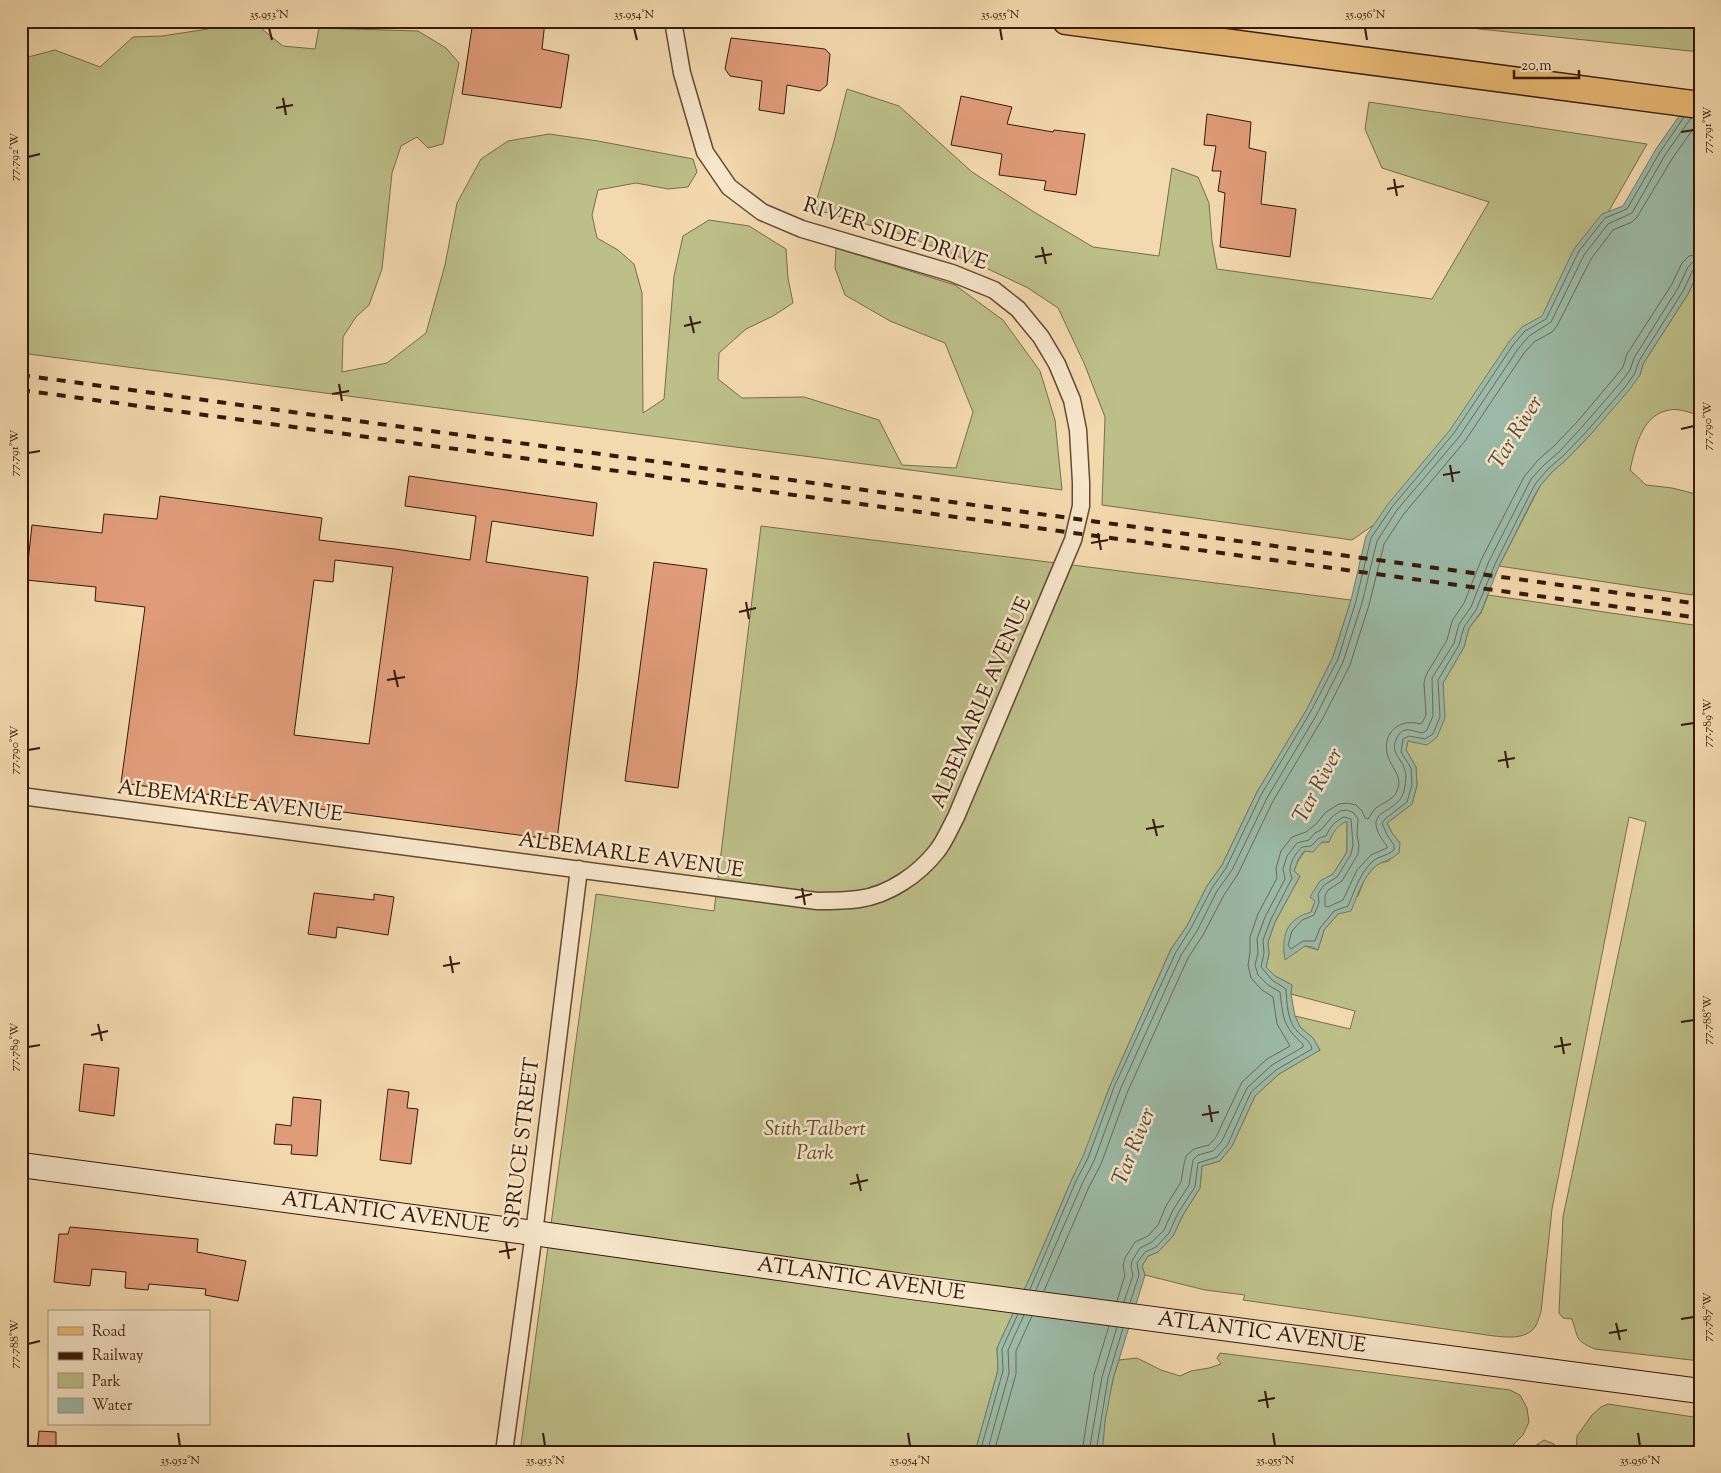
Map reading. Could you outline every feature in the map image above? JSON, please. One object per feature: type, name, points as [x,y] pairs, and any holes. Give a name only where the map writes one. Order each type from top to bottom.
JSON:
[{"type":"main road","points":[[1066,21],[1599,90],[1700,105]]},
{"type":"main road","name":"ATLANTIC AVENUE","points":[[21,1165],[534,1233],[911,1287],[1700,1391]]},
{"type":"street","name":"RIVER SIDE DRIVE","points":[[673,21],[682,73],[705,152],[729,187],[762,212],[802,229],[952,273],[994,290],[1018,308],[1041,337],[1057,364],[1072,400],[1078,430],[1081,482],[1080,506],[1073,540],[1054,589]]},
{"type":"street","name":"ALBEMARLE AVENUE","points":[[21,796],[817,901],[862,899],[880,893],[916,873],[938,850],[956,817],[1054,589]]},
{"type":"street","name":"SPRUCE STREET","points":[[504,1452],[534,1233],[579,870]]},
{"type":"green space","points":[[210,21],[260,21],[262,29],[283,46],[315,49],[319,28],[418,31],[446,48],[459,63],[443,144],[428,148],[417,137],[401,146],[392,173],[382,269],[369,305],[356,317],[343,337],[342,372],[387,363],[426,333],[445,265],[457,203],[481,159],[508,141],[549,134],[598,141],[693,159],[697,172],[688,187],[668,189],[636,183],[598,190],[592,215],[597,238],[618,250],[634,264],[642,293],[643,413],[664,399],[674,276],[683,236],[709,220],[749,226],[786,249],[788,278],[793,303],[773,316],[746,329],[719,353],[718,379],[742,398],[804,397],[879,420],[902,465],[956,468],[973,412],[945,343],[890,321],[845,295],[835,268],[836,248],[955,285],[1003,320],[1040,371],[1055,420],[1062,490],[21,353],[21,86],[24,58],[55,50],[100,67],[133,37],[162,36],[208,29]]},
{"type":"green space","points":[[1403,21],[1700,21],[1700,52]]},
{"type":"green space","points":[[847,89],[899,106],[972,172],[1093,247],[1159,256],[1172,168],[1198,177],[1209,203],[1212,241],[1217,269],[1432,299],[1489,202],[1382,168],[1365,129],[1369,102],[1647,144],[1553,309],[1410,500],[1352,540],[1102,505],[1105,417],[1084,363],[1058,308],[1028,288],[986,268],[904,235],[814,209]]},
{"type":"green space","points":[[1700,268],[1700,416],[1674,410],[1665,411],[1650,420],[1640,435],[1630,470],[1646,485],[1672,488],[1700,495],[1700,579],[1692,595],[1499,566],[1540,486],[1591,434],[1640,375],[1643,364],[1688,294]]},
{"type":"green space","name":"Stith-Talbert Park","points":[[761,526],[1351,600],[1333,657],[1307,709],[1257,792],[1222,865],[1207,886],[1187,926],[1171,949],[1110,1086],[1084,1156],[997,1348],[998,1370],[975,1452],[520,1452],[596,894],[714,911]]},
{"type":"green space","points":[[1488,595],[1700,626],[1700,1361],[1595,1349],[1580,1341],[1572,1319],[1563,1318],[1559,1313],[1563,1217],[1646,822],[1629,817],[1552,1209],[1541,1312],[1536,1325],[1531,1331],[1516,1337],[1494,1336],[1243,1300],[1245,1295],[1205,1290],[1145,1275],[1142,1266],[1148,1256],[1158,1252],[1173,1236],[1183,1215],[1200,1188],[1202,1166],[1220,1161],[1232,1146],[1255,1096],[1279,1074],[1320,1050],[1313,1038],[1300,1027],[1295,1016],[1350,1029],[1355,1011],[1291,994],[1292,985],[1275,976],[1266,967],[1269,954],[1268,942],[1275,922],[1300,876],[1294,871],[1299,860],[1311,847],[1323,842],[1329,842],[1336,829],[1344,822],[1347,820],[1347,852],[1333,874],[1320,882],[1311,897],[1315,901],[1311,912],[1305,946],[1318,950],[1324,930],[1358,896],[1365,878],[1377,864],[1389,861],[1400,843],[1387,823],[1412,804],[1417,785],[1416,767],[1406,750],[1408,740],[1416,743],[1443,699],[1443,683],[1464,647],[1469,628],[1481,613]]},
{"type":"green space","points":[[1220,1353],[1510,1390],[1520,1395],[1527,1408],[1529,1422],[1523,1435],[1506,1452],[1100,1452],[1109,1398],[1119,1360],[1137,1358],[1161,1370],[1180,1376],[1191,1371],[1221,1364],[1217,1358]]},
{"type":"green space","points":[[1608,1404],[1700,1418],[1700,1452],[1576,1452],[1577,1436],[1592,1415]]},
{"type":"green space","points":[[1544,1440],[1554,1444],[1558,1452],[1534,1452],[1535,1446]]},
{"type":"water","name":"Tar River","points":[[1700,86],[1700,268],[1688,294],[1643,364],[1640,375],[1630,389],[1591,434],[1552,472],[1533,498],[1499,566],[1481,612],[1469,628],[1464,647],[1443,683],[1445,718],[1437,737],[1427,745],[1408,741],[1406,750],[1416,767],[1417,785],[1412,804],[1387,823],[1400,843],[1399,853],[1374,867],[1362,885],[1351,911],[1338,914],[1324,930],[1318,950],[1305,946],[1285,960],[1284,943],[1287,930],[1296,919],[1311,912],[1315,901],[1310,897],[1320,881],[1333,874],[1347,852],[1347,821],[1336,830],[1329,842],[1322,842],[1313,852],[1304,851],[1298,860],[1294,871],[1300,876],[1275,922],[1268,942],[1269,954],[1266,967],[1275,976],[1292,985],[1291,994],[1295,1016],[1300,1027],[1313,1038],[1320,1050],[1279,1074],[1255,1096],[1232,1146],[1220,1161],[1202,1166],[1200,1188],[1183,1215],[1173,1236],[1158,1252],[1148,1256],[1142,1266],[1145,1275],[1113,1379],[1105,1421],[1103,1445],[1100,1452],[975,1452],[998,1370],[997,1348],[1083,1156],[1110,1086],[1171,949],[1187,926],[1207,886],[1222,865],[1257,792],[1307,709],[1333,657],[1351,600],[1366,536],[1388,504],[1450,430],[1509,342],[1522,327],[1542,316],[1574,249],[1602,214],[1623,206],[1656,149]]},
{"type":"building","points":[[473,21],[545,21],[542,49],[569,55],[561,108],[462,94]]},
{"type":"building","points":[[731,38],[825,49],[830,54],[827,85],[820,91],[787,85],[784,114],[759,110],[762,81],[730,76],[725,69]]},
{"type":"building","points":[[961,96],[1012,107],[1007,124],[1053,132],[1054,130],[1085,134],[1076,195],[1044,190],[1046,181],[999,175],[1002,154],[951,145]]},
{"type":"building","points":[[1207,114],[1251,122],[1249,148],[1266,152],[1261,204],[1296,209],[1290,257],[1220,247],[1225,193],[1218,191],[1221,171],[1212,171],[1216,146],[1204,145]]},
{"type":"building","points":[[409,476],[597,503],[593,536],[492,521],[486,562],[588,577],[557,840],[121,783],[145,607],[95,601],[96,587],[26,580],[32,525],[102,533],[104,514],[157,519],[160,496],[322,518],[319,540],[470,560],[476,516],[405,506]],"holes":[[[335,560],[393,567],[369,744],[294,735],[314,580],[333,582]]]},
{"type":"building","points":[[654,562],[707,569],[678,788],[625,781]]},
{"type":"building","points":[[314,893],[374,900],[374,894],[394,897],[388,935],[337,927],[336,938],[308,934]]},
{"type":"building","points":[[84,1064],[119,1068],[114,1116],[79,1111]]},
{"type":"building","points":[[388,1089],[409,1092],[407,1108],[418,1109],[411,1164],[380,1160]]},
{"type":"building","points":[[293,1097],[321,1100],[317,1156],[291,1154],[292,1145],[274,1144],[276,1124],[291,1126]]},
{"type":"building","points":[[70,1227],[198,1239],[197,1252],[246,1261],[238,1301],[205,1295],[206,1289],[149,1284],[148,1290],[125,1288],[126,1272],[92,1269],[90,1286],[54,1282],[59,1234],[68,1234]]},
{"type":"building","points":[[39,1431],[56,1432],[56,1452],[37,1452]]},
{"type":"railway","points":[[21,375],[1700,604]]},
{"type":"railway","points":[[21,390],[1700,618]]}]
